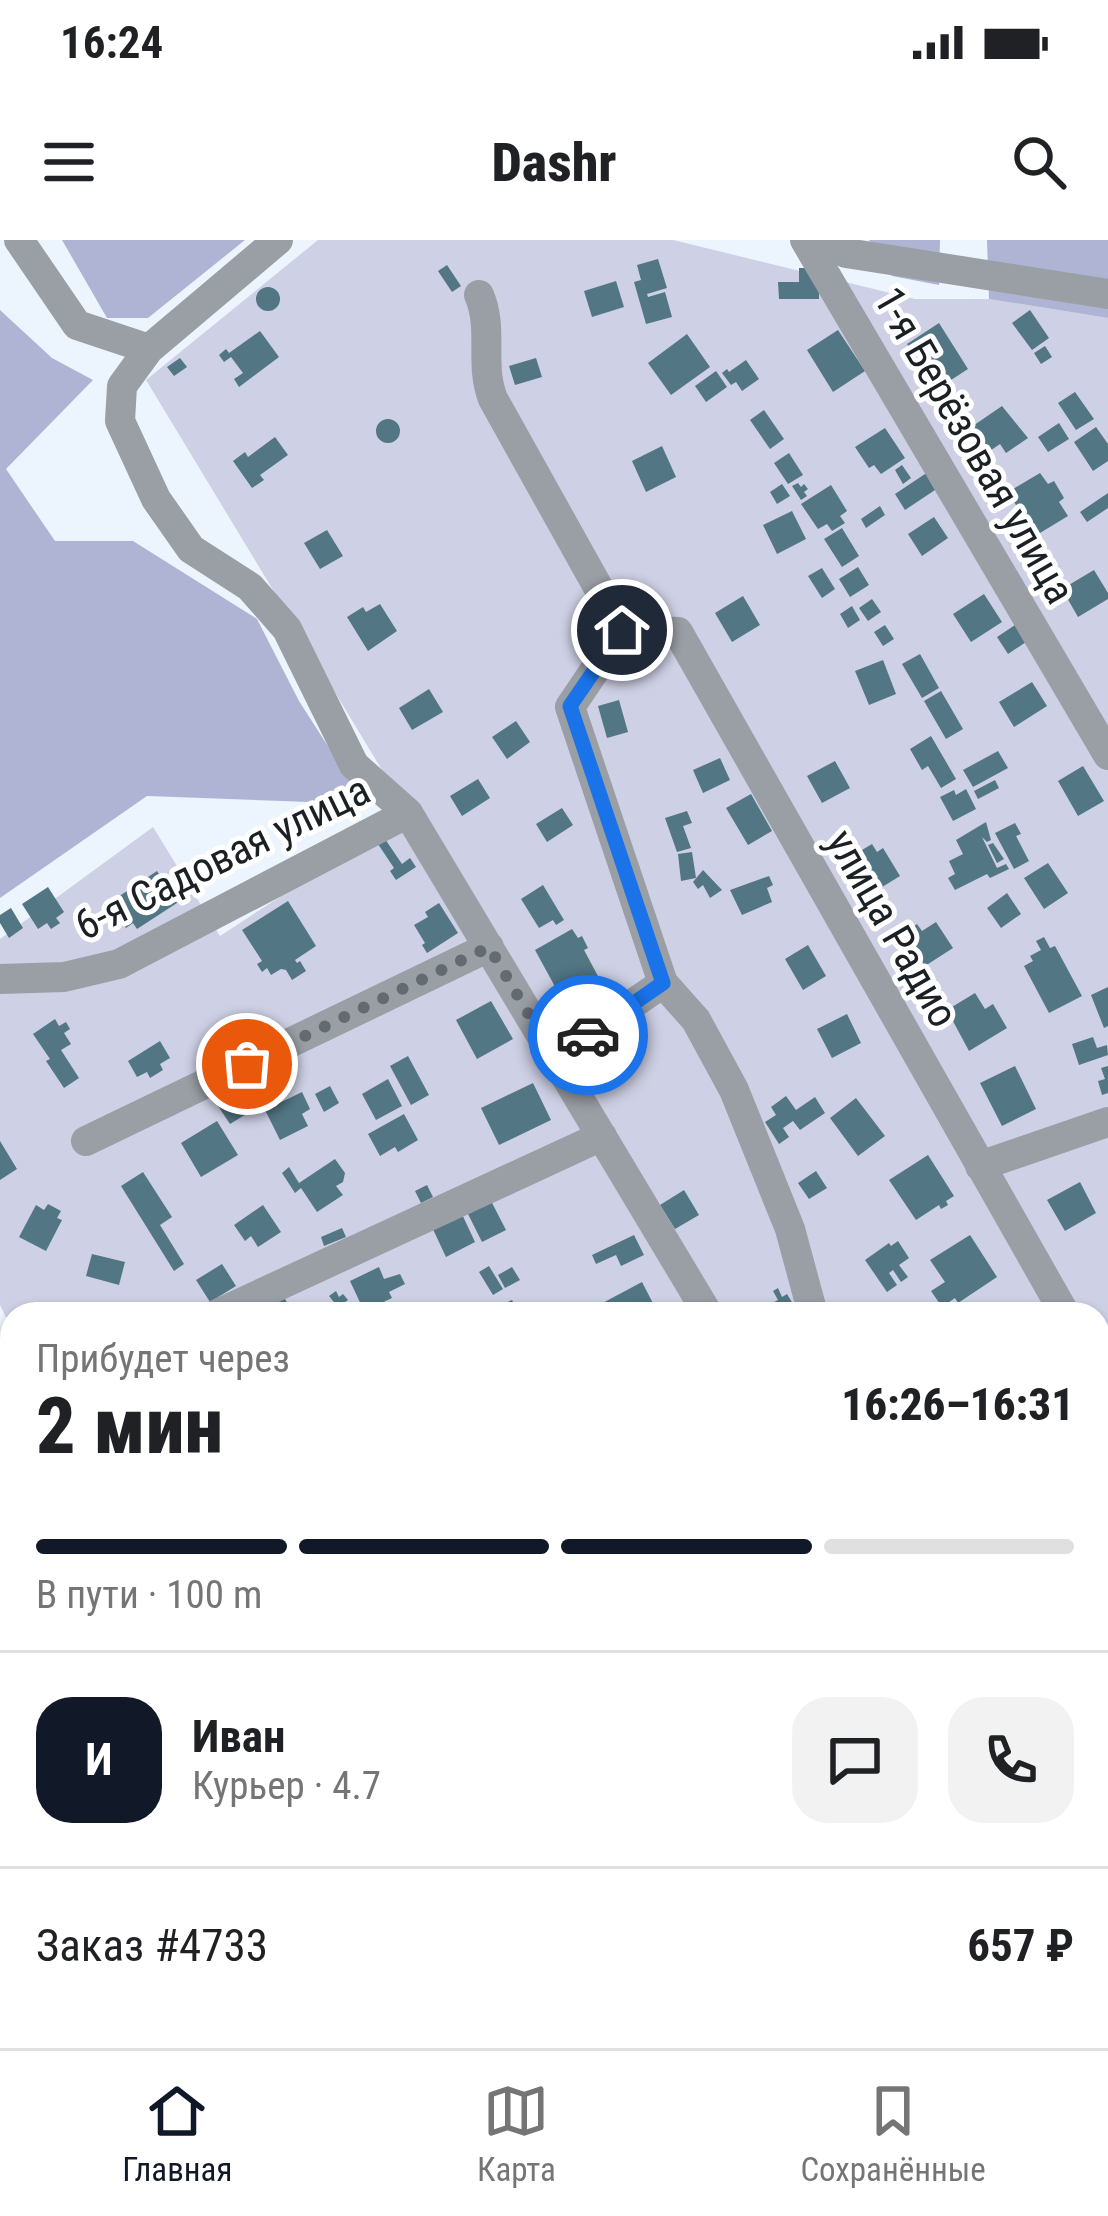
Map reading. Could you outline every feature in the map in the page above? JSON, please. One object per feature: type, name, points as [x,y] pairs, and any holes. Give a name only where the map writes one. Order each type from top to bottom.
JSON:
[{"type":"street","points":[[278,240],[149,349],[122,386],[120,421],[156,499],[191,549],[250,587],[287,628],[354,766],[408,813],[699,1302]]},
{"type":"street","name":"1-я Берёзовая улица","points":[[805,240],[1108,755]]},
{"type":"street","points":[[826,240],[846,253],[1108,294]]},
{"type":"street","points":[[19,241],[77,325],[149,349]]},
{"type":"street","points":[[479,295],[488,325],[485,365],[493,399],[622,630],[570,706],[663,983],[695,1020],[734,1090],[790,1229],[810,1302]]},
{"type":"street","name":"улица Радио","points":[[622,630],[678,632],[1058,1302]]},
{"type":"street","name":"6-я Садовая улица","points":[[0,979],[64,977],[118,964],[408,813]]},
{"type":"street","points":[[86,1141],[489,947]]},
{"type":"street","points":[[564,1074],[562,1052],[663,983]]},
{"type":"street","points":[[980,1166],[1108,1122]]},
{"type":"street","points":[[243,1302],[602,1136]]},
{"type":"shaded area","points":[[62,240],[245,240],[148,318],[107,318]]},
{"type":"shaded area","points":[[318,240],[673,240],[915,299],[989,299],[1108,318],[1108,1302],[0,1302],[0,939],[153,827],[220,936],[408,813],[146,380]]},
{"type":"shaded area","points":[[869,240],[940,240],[939,285],[892,276]]},
{"type":"shaded area","points":[[987,240],[1108,240],[1108,318],[989,299]]},
{"type":"shaded area","points":[[0,310],[52,358],[93,380],[6,469],[55,541],[133,541],[257,619],[299,701],[365,804],[147,796],[0,898]]},
{"type":"building","points":[[658,259],[667,288],[647,294],[665,292],[672,317],[646,324],[634,282],[641,280],[637,265]]},
{"type":"building","points":[[447,265],[461,286],[452,292],[438,271]]},
{"type":"building","points":[[799,268],[819,268],[819,299],[779,299],[778,282],[799,282]]},
{"type":"building","points":[[616,281],[624,307],[592,317],[584,291]]},
{"type":"building","points":[[268,287],[277,290],[277,308],[268,311],[259,308],[256,299],[259,290]]},
{"type":"building","points":[[1030,310],[1049,338],[1032,350],[1012,323]]},
{"type":"building","points":[[939,323],[968,369],[937,389],[907,344]]},
{"type":"building","points":[[838,330],[865,371],[833,392],[807,350]]},
{"type":"building","points":[[260,331],[279,357],[239,387],[234,379],[243,373],[231,357],[224,362],[219,355]]},
{"type":"building","points":[[687,334],[710,367],[671,395],[648,363]]},
{"type":"building","points":[[1045,346],[1052,357],[1041,364],[1034,353]]},
{"type":"building","points":[[180,358],[187,367],[174,376],[167,367]]},
{"type":"building","points":[[536,358],[542,377],[515,385],[509,366]]},
{"type":"building","points":[[746,360],[759,379],[742,391],[722,373]]},
{"type":"building","points":[[716,371],[727,387],[706,402],[695,386]]},
{"type":"building","points":[[1075,392],[1094,419],[1076,430],[1058,403]]},
{"type":"building","points":[[1002,406],[1028,438],[1006,453],[1000,444],[981,457],[964,432]]},
{"type":"building","points":[[764,410],[784,439],[770,449],[750,420]]},
{"type":"building","points":[[388,419],[397,422],[397,440],[388,443],[379,440],[376,431],[379,422]]},
{"type":"building","points":[[1059,423],[1069,439],[1048,452],[1038,437]]},
{"type":"building","points":[[1096,427],[1108,444],[1108,461],[1093,471],[1074,442]]},
{"type":"building","points":[[885,428],[905,458],[881,474],[874,465],[869,468],[855,447]]},
{"type":"building","points":[[275,437],[288,455],[260,475],[264,480],[252,488],[233,461],[245,452],[248,457]]},
{"type":"building","points":[[662,446],[676,477],[646,492],[632,461]]},
{"type":"building","points":[[789,453],[803,475],[788,484],[774,463]]},
{"type":"building","points":[[902,465],[911,478],[903,484],[895,470]]},
{"type":"building","points":[[931,470],[941,486],[905,510],[895,494]]},
{"type":"building","points":[[1040,473],[1048,484],[1054,481],[1068,516],[1035,536],[1008,492]]},
{"type":"building","points":[[798,483],[808,489],[801,500],[792,486]]},
{"type":"building","points":[[782,484],[790,496],[777,504],[770,492]]},
{"type":"building","points":[[831,485],[847,511],[840,516],[845,523],[832,531],[827,524],[818,529],[801,504]]},
{"type":"building","points":[[1108,493],[1108,508],[1087,522],[1080,512]]},
{"type":"building","points":[[880,506],[885,515],[866,528],[861,519]]},
{"type":"building","points":[[792,511],[806,539],[777,554],[763,525]]},
{"type":"building","points":[[934,517],[948,538],[922,556],[908,534]]},
{"type":"building","points":[[842,528],[859,556],[842,567],[824,539]]},
{"type":"building","points":[[327,530],[343,556],[320,569],[304,543]]},
{"type":"building","points":[[858,567],[869,585],[850,597],[839,579]]},
{"type":"building","points":[[822,568],[835,589],[822,598],[808,576]]},
{"type":"building","points":[[1094,570],[1108,599],[1078,617],[1062,589]]},
{"type":"building","points":[[984,594],[1002,622],[971,642],[953,614]]},
{"type":"building","points":[[743,596],[760,625],[732,642],[715,613]]},
{"type":"building","points":[[872,599],[881,612],[868,621],[859,608]]},
{"type":"building","points":[[380,604],[397,631],[368,651],[347,617]]},
{"type":"building","points":[[852,606],[860,620],[848,628],[840,614]]},
{"type":"building","points":[[1024,619],[1035,636],[1008,654],[997,637]]},
{"type":"building","points":[[885,625],[894,639],[883,646],[874,632]]},
{"type":"building","points":[[920,654],[939,688],[922,698],[902,664]]},
{"type":"building","points":[[883,660],[896,694],[869,705],[855,671]]},
{"type":"building","points":[[1032,682],[1047,706],[1014,727],[999,702]]},
{"type":"building","points":[[429,689],[443,712],[412,730],[399,708]]},
{"type":"building","points":[[941,691],[963,729],[946,739],[924,701]]},
{"type":"building","points":[[619,700],[628,732],[607,738],[598,706]]},
{"type":"building","points":[[516,721],[530,742],[507,759],[492,737]]},
{"type":"building","points":[[931,736],[956,779],[941,788],[928,766],[922,770],[910,749]]},
{"type":"building","points":[[998,751],[1008,768],[973,787],[963,770]]},
{"type":"building","points":[[720,758],[730,780],[703,793],[693,770]]},
{"type":"building","points":[[835,761],[850,788],[822,803],[807,776]]},
{"type":"building","points":[[1083,766],[1104,801],[1078,816],[1058,781]]},
{"type":"building","points":[[478,779],[490,798],[462,816],[450,796]]},
{"type":"building","points":[[995,780],[999,788],[978,799],[974,791]]},
{"type":"building","points":[[966,789],[976,809],[953,821],[940,797]]},
{"type":"building","points":[[751,794],[772,831],[748,845],[726,808]]},
{"type":"building","points":[[562,808],[573,825],[547,842],[536,824]]},
{"type":"building","points":[[687,811],[692,823],[683,826],[691,848],[677,852],[665,818]]},
{"type":"building","points":[[986,822],[991,840],[982,837],[997,868],[1006,864],[1009,869],[955,890],[948,878],[955,874],[949,861],[963,854],[956,840]]},
{"type":"building","points":[[1015,823],[1029,861],[1014,869],[995,833]]},
{"type":"building","points":[[385,839],[402,864],[410,858],[416,867],[396,880],[378,844]]},
{"type":"building","points":[[993,843],[1004,859],[997,863],[988,845]]},
{"type":"building","points":[[872,844],[877,852],[883,848],[900,876],[874,892],[852,856]]},
{"type":"building","points":[[692,852],[696,878],[681,881],[678,854]]},
{"type":"building","points":[[1048,863],[1068,893],[1044,909],[1024,878]]},
{"type":"building","points":[[703,870],[722,890],[710,898],[703,885],[698,889],[693,882]]},
{"type":"building","points":[[157,871],[177,903],[137,929],[133,923],[126,928],[120,919],[129,913],[118,897]]},
{"type":"building","points":[[769,876],[772,902],[742,915],[730,890]]},
{"type":"building","points":[[543,885],[564,920],[539,928],[521,899]]},
{"type":"building","points":[[48,887],[64,912],[51,929],[47,923],[38,929],[22,904]]},
{"type":"building","points":[[1007,893],[1021,914],[1001,928],[987,908]]},
{"type":"building","points":[[288,901],[316,946],[295,960],[306,971],[292,980],[286,970],[271,975],[267,968],[262,972],[257,964],[262,961],[242,930]]},
{"type":"building","points":[[439,903],[458,933],[427,953],[414,925]]},
{"type":"building","points":[[11,908],[23,928],[9,938],[0,915]]},
{"type":"building","points":[[936,922],[953,948],[925,966],[904,933],[917,924],[922,931]]},
{"type":"building","points":[[572,929],[578,938],[582,936],[588,948],[584,950],[607,993],[570,1014],[535,950]]},
{"type":"building","points":[[1044,937],[1050,948],[1055,946],[1082,996],[1049,1013],[1024,966],[1041,950],[1036,941]]},
{"type":"building","points":[[808,945],[826,976],[803,990],[785,959]]},
{"type":"building","points":[[1108,987],[1108,1026],[1104,1028],[1091,995]]},
{"type":"building","points":[[975,993],[985,1009],[993,1004],[1007,1028],[969,1051],[947,1010]]},
{"type":"building","points":[[491,1001],[513,1039],[477,1059],[456,1020]]},
{"type":"building","points":[[847,1014],[861,1043],[832,1058],[817,1029]]},
{"type":"building","points":[[55,1019],[59,1026],[66,1022],[70,1029],[64,1033],[71,1044],[61,1050],[79,1078],[64,1088],[33,1034]]},
{"type":"building","points":[[1093,1037],[1097,1048],[1107,1045],[1108,1055],[1079,1065],[1072,1044]]},
{"type":"building","points":[[160,1041],[170,1058],[160,1064],[163,1070],[150,1078],[147,1072],[137,1077],[128,1061]]},
{"type":"building","points":[[408,1056],[429,1095],[411,1105],[390,1066]]},
{"type":"building","points":[[1015,1066],[1036,1109],[1002,1126],[980,1083]]},
{"type":"building","points":[[1108,1066],[1108,1093],[1102,1095],[1098,1081],[1105,1079],[1101,1068]]},
{"type":"building","points":[[388,1079],[402,1106],[376,1120],[362,1094]]},
{"type":"building","points":[[533,1083],[551,1120],[499,1145],[481,1108]]},
{"type":"building","points":[[330,1086],[339,1103],[324,1112],[315,1094]]},
{"type":"building","points":[[302,1092],[310,1109],[302,1114],[308,1126],[280,1140],[265,1110]]},
{"type":"building","points":[[237,1094],[248,1113],[230,1124],[218,1106]]},
{"type":"building","points":[[786,1096],[796,1110],[815,1097],[825,1113],[800,1130],[793,1121],[783,1128],[789,1137],[779,1144],[765,1122],[776,1115],[771,1107]]},
{"type":"building","points":[[856,1098],[885,1136],[858,1156],[830,1118]]},
{"type":"building","points":[[404,1114],[418,1140],[380,1156],[368,1134]]},
{"type":"building","points":[[217,1121],[238,1155],[201,1177],[181,1143]]},
{"type":"building","points":[[0,1141],[17,1169],[0,1180]]},
{"type":"building","points":[[928,1155],[954,1196],[946,1201],[948,1205],[941,1209],[939,1205],[916,1220],[889,1180]]},
{"type":"building","points":[[335,1159],[345,1173],[336,1186],[343,1195],[317,1212],[301,1188],[295,1193],[282,1173],[289,1167],[299,1183]]},
{"type":"building","points":[[816,1171],[827,1188],[809,1199],[798,1183]]},
{"type":"building","points":[[143,1172],[172,1217],[160,1225],[184,1264],[174,1271],[121,1186]]},
{"type":"building","points":[[1080,1182],[1096,1213],[1065,1231],[1047,1200]]},
{"type":"building","points":[[427,1185],[433,1197],[421,1203],[415,1191]]},
{"type":"building","points":[[684,1190],[699,1215],[675,1229],[660,1205]]},
{"type":"building","points":[[490,1199],[506,1230],[482,1242],[466,1210]]},
{"type":"building","points":[[48,1204],[61,1211],[57,1218],[62,1220],[46,1251],[19,1237],[36,1205],[44,1210]]},
{"type":"building","points":[[263,1205],[281,1232],[258,1247],[251,1236],[245,1241],[234,1225]]},
{"type":"building","points":[[460,1210],[475,1242],[446,1257],[431,1225]]},
{"type":"building","points":[[342,1228],[346,1237],[324,1246],[321,1237]]},
{"type":"building","points":[[634,1235],[644,1255],[621,1266],[616,1255],[596,1264],[592,1255]]},
{"type":"building","points":[[970,1235],[997,1277],[960,1302],[955,1298],[939,1302],[931,1291],[945,1282],[930,1260]]},
{"type":"building","points":[[898,1241],[909,1258],[899,1265],[908,1277],[901,1282],[893,1270],[889,1273],[897,1285],[887,1292],[865,1260]]},
{"type":"building","points":[[92,1254],[125,1262],[119,1285],[86,1276]]},
{"type":"building","points":[[222,1264],[236,1286],[210,1302],[196,1280]]},
{"type":"building","points":[[489,1266],[503,1289],[493,1295],[479,1272]]},
{"type":"building","points":[[379,1267],[384,1279],[400,1274],[405,1284],[389,1292],[392,1298],[383,1302],[360,1302],[350,1281]]},
{"type":"building","points":[[512,1267],[520,1280],[505,1288],[498,1275]]},
{"type":"building","points":[[642,1282],[652,1302],[604,1302]]},
{"type":"building","points":[[778,1288],[792,1302],[774,1302],[778,1300],[773,1291]]},
{"type":"building","points":[[281,1291],[287,1302],[269,1302]]},
{"type":"building","points":[[336,1291],[348,1300],[334,1302],[329,1296]]},
{"type":"way so far","points":[[247,1064],[489,947],[564,1074],[562,1052],[588,1035]]},
{"type":"route","points":[[588,1035],[663,983],[570,706],[622,630]]}]
